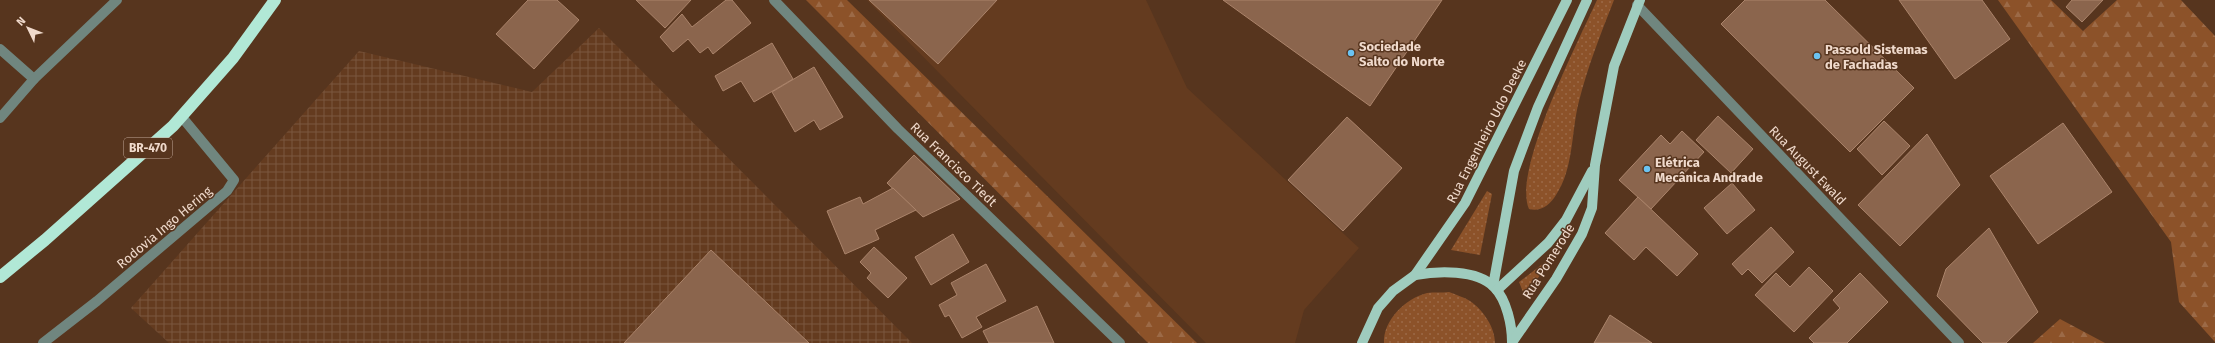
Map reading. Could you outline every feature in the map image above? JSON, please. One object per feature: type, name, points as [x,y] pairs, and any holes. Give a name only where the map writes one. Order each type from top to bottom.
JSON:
[{"type":"highway","name":"BR-470","points":[[0,277],[45,240],[181,116],[233,58],[275,0]]},
{"type":"main road","name":"Rua Engenheiro Udo Deeke","points":[[1362,343],[1378,308],[1393,291],[1415,275],[1465,204],[1567,0]]},
{"type":"main road","points":[[1512,342],[1510,325],[1495,288],[1514,171],[1538,107],[1587,0]]},
{"type":"main road","name":"Rua Pomerode","points":[[1512,342],[1556,279],[1582,234],[1592,208],[1595,166],[1614,66],[1639,2]]},
{"type":"main road","name":"Rua Pomerode","points":[[1495,288],[1548,243],[1566,220],[1595,166]]},
{"type":"main road","points":[[1415,275],[1434,272],[1452,272],[1477,278],[1495,288]]},
{"type":"street","points":[[0,118],[34,79],[117,0]]},
{"type":"street","name":"Rua Francisco Tiedt","points":[[774,0],[898,129],[1120,343]]},
{"type":"street","name":"Rua August Ewald","points":[[1639,2],[1959,343]]},
{"type":"street","points":[[0,49],[34,79]]},
{"type":"street","name":"Rodovia Ingo Hering","points":[[43,343],[103,296],[227,191],[234,180],[181,116]]},
{"type":"shaded area","points":[[867,0],[1146,0],[1187,88],[1359,248],[1304,310],[1295,343],[1206,343]]},
{"type":"shaded area","points":[[599,28],[912,343],[169,343],[131,308],[359,51],[532,92]]},
{"type":"green space","points":[[806,0],[847,0],[1197,343],[1148,343]]},
{"type":"green space","points":[[1597,0],[1614,0],[1595,50],[1579,101],[1566,173],[1562,184],[1551,202],[1541,209],[1529,209],[1526,191],[1530,166],[1538,137],[1563,74]]},
{"type":"green space","points":[[1998,0],[2051,0],[2083,31],[2117,0],[2181,0],[2215,36],[2215,342],[2179,302],[2171,242]]},
{"type":"green space","points":[[1487,191],[1492,194],[1480,255],[1451,250]]},
{"type":"green space","points":[[1553,256],[1525,297],[1519,282]]},
{"type":"green space","points":[[1449,292],[1468,300],[1484,314],[1491,325],[1495,343],[1384,343],[1387,326],[1397,311],[1404,305],[1427,293]]},
{"type":"green space","points":[[2060,319],[2105,343],[2033,343]]},
{"type":"building","points":[[528,0],[557,0],[579,20],[534,69],[496,34]]},
{"type":"building","points":[[636,0],[691,0],[665,28]]},
{"type":"building","points":[[726,0],[732,0],[751,23],[713,54],[708,47],[700,53],[688,39],[673,52],[660,37],[682,14],[692,27]]},
{"type":"building","points":[[869,0],[997,0],[938,64]]},
{"type":"building","name":"Sociedade Salto do Norte","points":[[1223,0],[1442,0],[1370,106]]},
{"type":"building","name":"Passold Sistemas de Fachadas","points":[[1745,0],[1825,0],[1914,88],[1850,152],[1721,24]]},
{"type":"building","points":[[1899,0],[1982,0],[2010,39],[1955,79]]},
{"type":"building","points":[[2072,0],[2103,0],[2082,22],[2066,7]]},
{"type":"building","points":[[772,43],[793,79],[754,102],[741,81],[723,91],[715,76]]},
{"type":"building","points":[[814,67],[843,117],[820,130],[814,120],[795,132],[772,92]]},
{"type":"building","points":[[1718,116],[1753,149],[1731,173],[1696,140]]},
{"type":"building","points":[[1347,117],[1402,168],[1343,231],[1288,180]]},
{"type":"building","points":[[1884,121],[1910,146],[1882,175],[1857,149]]},
{"type":"building","points":[[2063,123],[2112,192],[2038,244],[1990,176]]},
{"type":"building","points":[[1682,131],[1704,152],[1651,209],[1619,180],[1661,135],[1670,144]]},
{"type":"building","points":[[1927,134],[1960,185],[1900,246],[1858,205]]},
{"type":"building","points":[[914,155],[960,199],[923,217],[887,183]]},
{"type":"building","points":[[1732,183],[1755,210],[1727,234],[1704,208]]},
{"type":"building","points":[[893,188],[916,210],[875,230],[879,239],[845,254],[827,211],[860,197],[863,204]]},
{"type":"building","points":[[1638,197],[1698,254],[1677,276],[1646,247],[1634,260],[1605,233]]},
{"type":"building","points":[[1771,227],[1794,252],[1762,283],[1748,269],[1742,275],[1732,264]]},
{"type":"building","points":[[1989,228],[2038,312],[2006,343],[1983,343],[1937,296],[1946,269]]},
{"type":"building","points":[[953,234],[969,262],[931,285],[915,257]]},
{"type":"building","points":[[874,247],[907,278],[888,298],[867,278],[871,273],[860,262]]},
{"type":"building","points":[[711,250],[809,343],[624,343]]},
{"type":"building","points":[[986,264],[1006,301],[976,317],[982,327],[962,338],[949,315],[945,317],[939,305],[957,295],[951,283]]},
{"type":"building","points":[[1809,267],[1833,291],[1794,332],[1755,295],[1776,273],[1790,287]]},
{"type":"building","points":[[1860,273],[1888,302],[1847,343],[1814,343],[1809,338],[1840,308],[1833,300]]},
{"type":"building","points":[[1037,306],[1054,343],[989,343],[983,331]]},
{"type":"building","points":[[1610,315],[1652,343],[1594,343]]},
{"type":"place","name":"Sociedade Salto do Norte","points":[[1351,53]]},
{"type":"place","name":"Passold Sistemas de Fachadas","points":[[1817,56]]},
{"type":"place","name":"Elétrica Mecânica Andrade","points":[[1647,169]]}]
